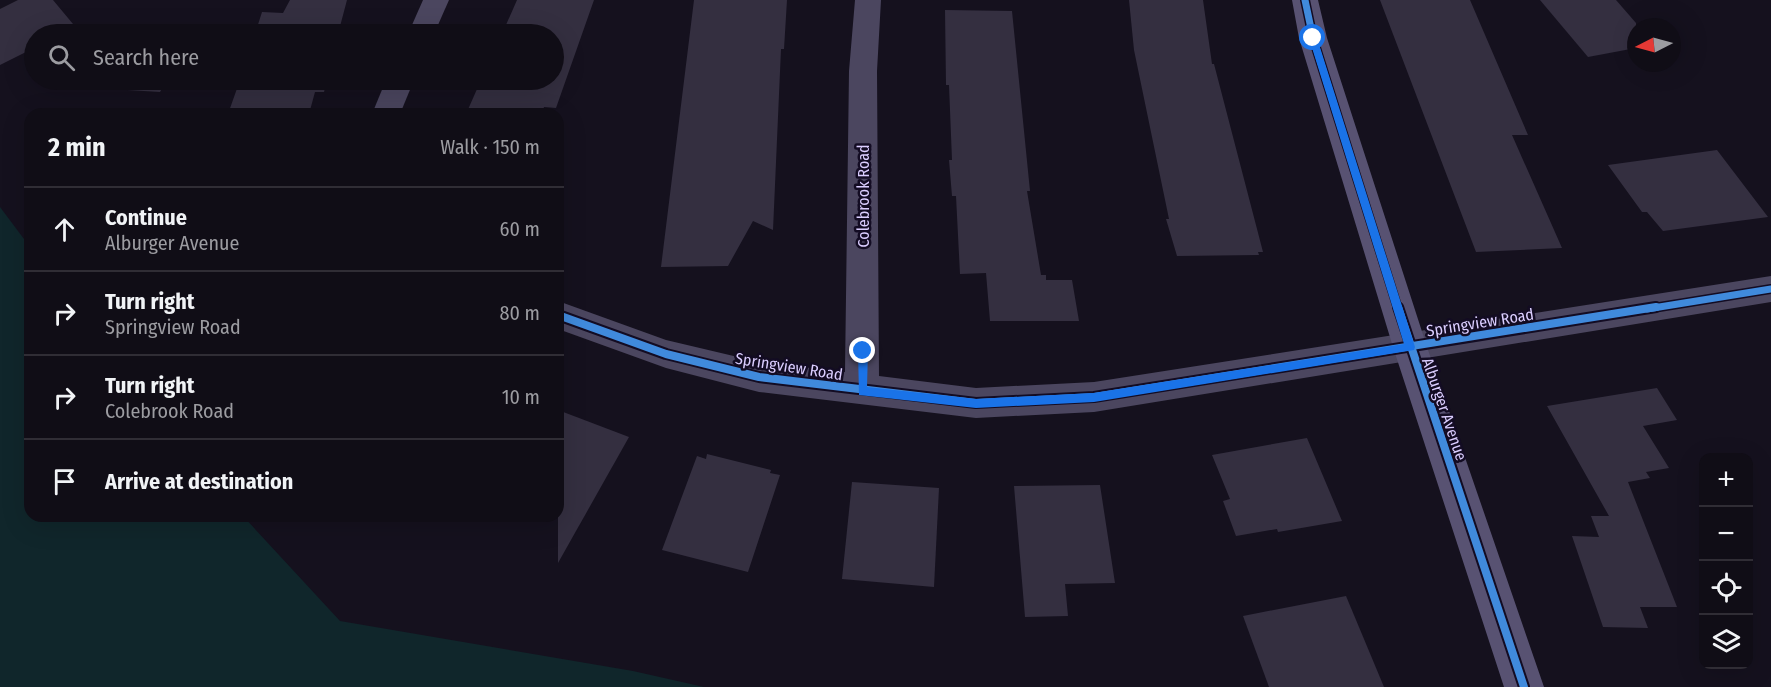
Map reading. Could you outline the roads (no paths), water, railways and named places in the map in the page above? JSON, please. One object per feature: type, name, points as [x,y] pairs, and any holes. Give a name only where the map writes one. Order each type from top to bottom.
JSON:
[{"type":"street","points":[[425,24],[436,0]]},
{"type":"street","name":"Colebrook Road","points":[[862,391],[863,70],[868,0]]},
{"type":"street","name":"Alburger Avenue","points":[[1305,0],[1313,38],[1410,347],[1524,687]]},
{"type":"street","points":[[388,108],[396,90]]},
{"type":"street","name":"Springview Road","points":[[564,317],[666,354],[759,377],[976,403],[1094,397],[1771,289]]}]
